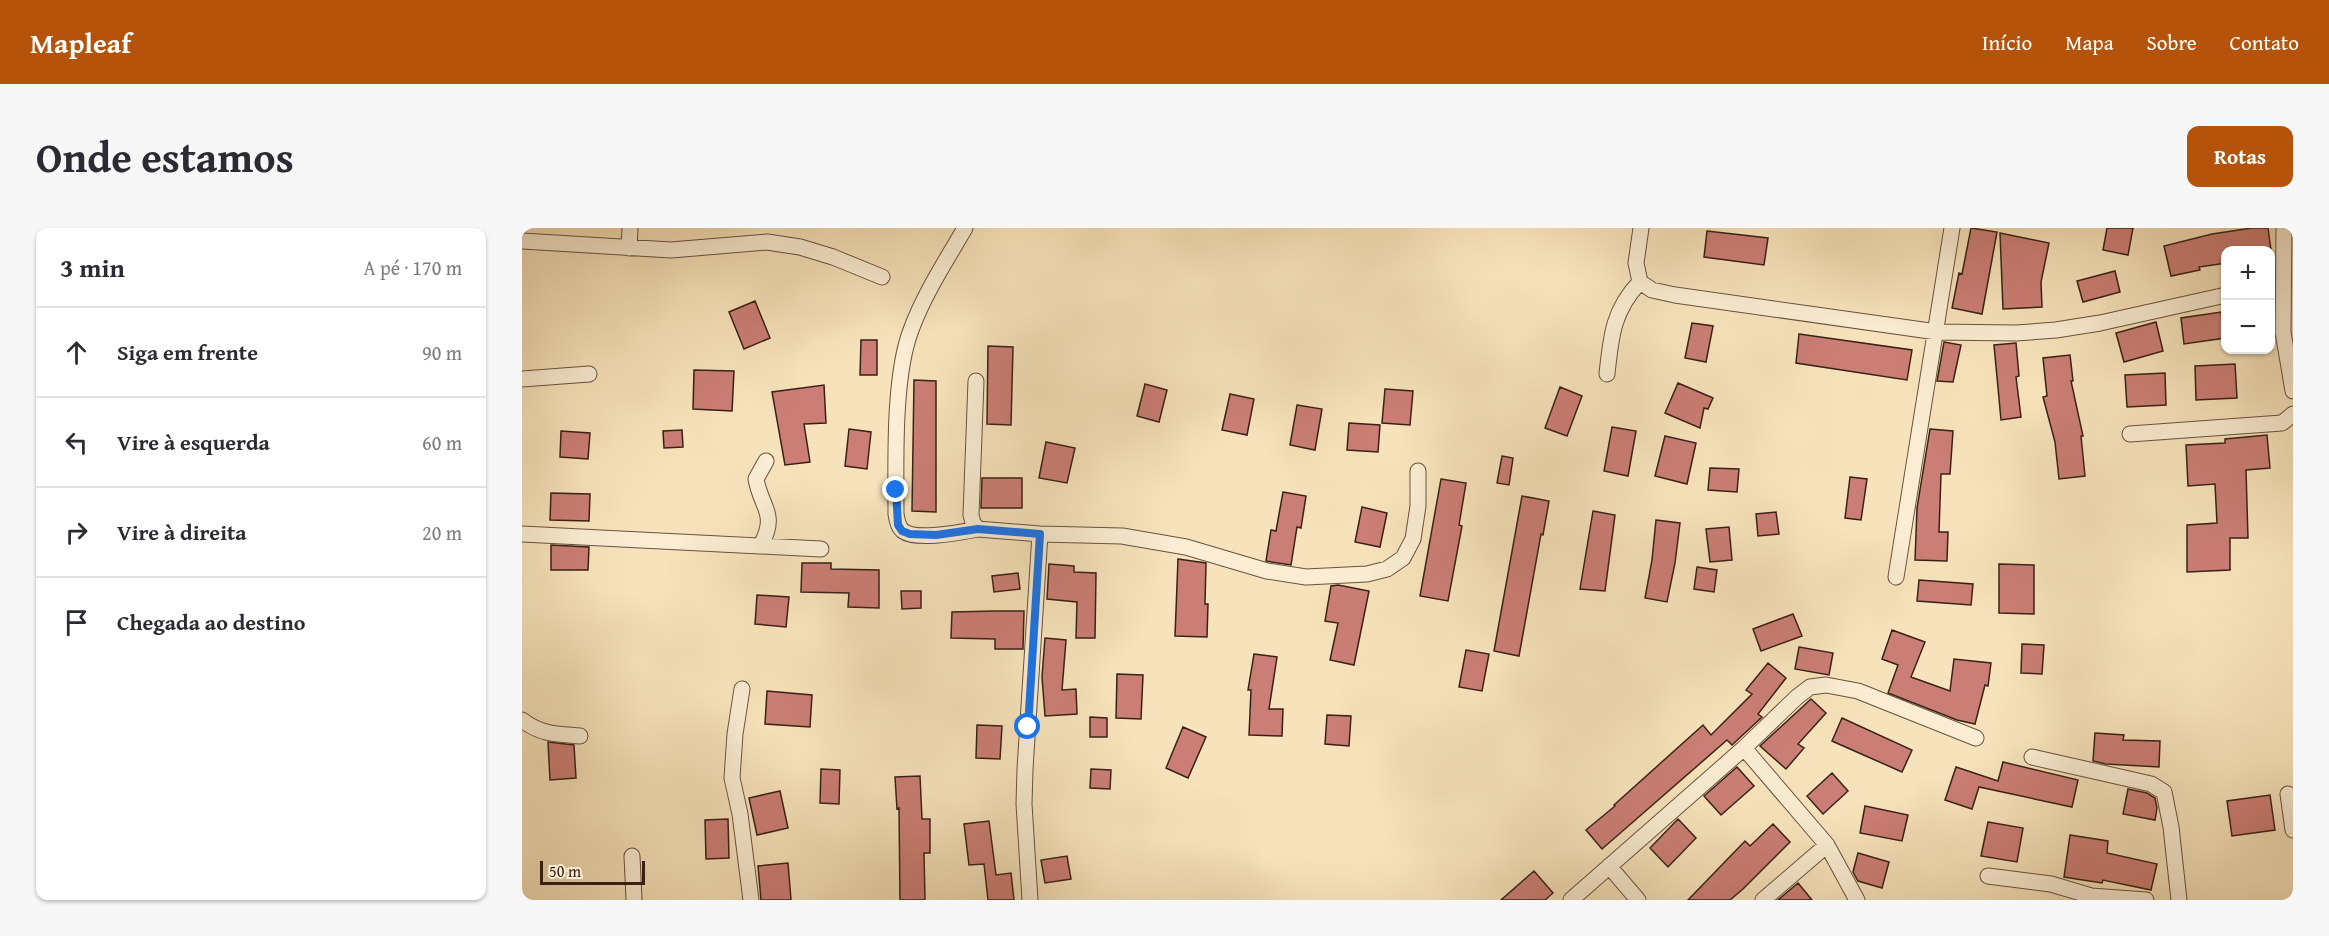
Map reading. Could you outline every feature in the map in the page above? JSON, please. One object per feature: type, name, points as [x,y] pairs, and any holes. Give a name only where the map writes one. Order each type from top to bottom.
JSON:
[{"type":"street","points":[[629,248],[630,228]]},
{"type":"street","points":[[965,228],[931,286],[910,331],[905,351],[899,393],[896,514],[902,531],[910,534],[936,535],[978,529],[1040,534],[1122,536],[1186,547],[1267,570],[1306,577],[1367,574],[1387,569],[1403,558],[1413,539],[1418,506],[1418,471]]},
{"type":"street","points":[[1641,228],[1636,263],[1640,282],[1652,290],[1675,296],[1937,332],[2016,333],[2056,330],[2100,323],[2221,296]]},
{"type":"street","points":[[1896,577],[1952,228]]},
{"type":"street","points":[[2284,228],[2283,332],[2293,391]]},
{"type":"street","points":[[522,241],[671,250],[767,242],[800,247],[833,257],[882,277]]},
{"type":"street","points":[[1607,374],[1611,337],[1617,317],[1625,297],[1640,282]]},
{"type":"street","points":[[522,379],[589,374]]},
{"type":"street","points":[[976,381],[971,515],[978,529]]},
{"type":"street","points":[[2130,434],[2282,423],[2293,414]]},
{"type":"street","points":[[761,545],[769,530],[769,521],[756,478],[766,461]]},
{"type":"street","points":[[522,534],[821,549]]},
{"type":"street","points":[[1030,900],[1024,804],[1040,534]]},
{"type":"street","points":[[1571,900],[1810,687],[1826,685],[1858,691],[1976,738]]},
{"type":"street","points":[[742,689],[735,734],[732,778],[740,814],[751,900]]},
{"type":"street","points":[[522,720],[535,730],[551,734],[580,736]]},
{"type":"street","points":[[1743,748],[1827,845],[1857,900]]},
{"type":"street","points":[[2032,757],[2151,784],[2164,792],[2170,816],[2179,900]]},
{"type":"street","points":[[2288,794],[2293,830]]},
{"type":"street","points":[[1763,900],[1827,845]]},
{"type":"street","points":[[632,856],[634,900]]},
{"type":"street","points":[[1609,866],[1638,900]]},
{"type":"street","points":[[1988,876],[2051,884],[2091,896],[2146,900]]},
{"type":"building","points":[[1971,228],[1997,232],[1982,314],[1952,308],[1959,273],[1962,274]]},
{"type":"building","points":[[2107,228],[2133,228],[2128,255],[2103,250]]},
{"type":"building","points":[[2268,228],[2270,246],[2221,246],[2221,264],[2199,267],[2200,270],[2171,276],[2164,246],[2212,234]]},
{"type":"building","points":[[1707,231],[1768,238],[1764,265],[1704,257]]},
{"type":"building","points":[[2000,233],[2049,243],[2041,282],[2042,307],[2003,309]]},
{"type":"building","points":[[2115,271],[2120,292],[2083,302],[2077,281]]},
{"type":"building","points":[[755,301],[770,338],[744,349],[729,312]]},
{"type":"building","points":[[2221,312],[2221,339],[2184,344],[2181,318]]},
{"type":"building","points":[[2156,322],[2163,351],[2124,362],[2116,333]]},
{"type":"building","points":[[1692,323],[1713,326],[1706,362],[1685,358]]},
{"type":"building","points":[[1799,334],[1912,350],[1907,380],[1796,363]]},
{"type":"building","points":[[861,340],[877,340],[877,375],[860,375]]},
{"type":"building","points":[[1944,342],[1961,345],[1953,382],[1937,381]]},
{"type":"building","points":[[2016,343],[2019,376],[2016,377],[2021,417],[2001,420],[1994,345]]},
{"type":"building","points":[[988,346],[1013,347],[1011,425],[987,424]]},
{"type":"building","points":[[2070,355],[2073,381],[2071,381],[2083,436],[2081,436],[2085,476],[2059,479],[2055,442],[2043,397],[2047,396],[2043,358]]},
{"type":"building","points":[[2235,364],[2237,398],[2196,400],[2195,366]]},
{"type":"building","points":[[694,370],[734,371],[732,411],[693,409]]},
{"type":"building","points":[[2165,373],[2166,405],[2127,407],[2125,375]]},
{"type":"building","points":[[914,380],[936,381],[936,512],[912,511]]},
{"type":"building","points":[[1678,383],[1713,398],[1708,409],[1704,408],[1700,428],[1665,413]]},
{"type":"building","points":[[1145,384],[1167,390],[1159,422],[1137,416]]},
{"type":"building","points":[[824,385],[826,423],[804,424],[810,462],[785,465],[772,392]]},
{"type":"building","points":[[1560,387],[1582,396],[1567,436],[1545,428]]},
{"type":"building","points":[[1385,389],[1413,391],[1410,425],[1382,423]]},
{"type":"building","points":[[1230,394],[1254,399],[1247,435],[1222,430]]},
{"type":"building","points":[[1297,405],[1322,409],[1315,450],[1290,445]]},
{"type":"building","points":[[1349,423],[1380,425],[1378,452],[1347,450]]},
{"type":"building","points":[[1612,427],[1636,431],[1628,476],[1604,471]]},
{"type":"building","points":[[849,429],[871,432],[867,469],[845,466]]},
{"type":"building","points":[[1930,429],[1953,431],[1950,474],[1941,474],[1939,532],[1948,532],[1947,561],[1915,560],[1917,508]]},
{"type":"building","points":[[682,430],[683,447],[664,448],[663,431]]},
{"type":"building","points":[[561,431],[590,433],[588,459],[560,457]]},
{"type":"building","points":[[2267,435],[2270,468],[2246,470],[2248,538],[2230,538],[2230,570],[2187,572],[2187,525],[2217,523],[2215,484],[2188,486],[2186,445],[2225,443],[2225,439]]},
{"type":"building","points":[[1665,436],[1696,443],[1687,484],[1655,476]]},
{"type":"building","points":[[1046,442],[1075,448],[1067,483],[1039,478]]},
{"type":"building","points":[[1502,456],[1513,458],[1509,485],[1497,483]]},
{"type":"building","points":[[1710,468],[1739,469],[1737,492],[1708,490]]},
{"type":"building","points":[[1850,477],[1867,479],[1861,520],[1845,518]]},
{"type":"building","points":[[982,478],[1022,478],[1022,508],[981,508]]},
{"type":"building","points":[[1441,479],[1466,483],[1459,525],[1462,526],[1448,601],[1420,596]]},
{"type":"building","points":[[1283,492],[1306,496],[1301,528],[1297,527],[1291,565],[1266,561],[1271,530],[1276,531]]},
{"type":"building","points":[[551,493],[590,494],[589,521],[550,520]]},
{"type":"building","points":[[1522,496],[1549,501],[1519,656],[1494,651]]},
{"type":"building","points":[[1362,507],[1387,513],[1380,547],[1355,542]]},
{"type":"building","points":[[1593,511],[1615,515],[1605,591],[1580,589]]},
{"type":"building","points":[[1776,512],[1779,534],[1758,536],[1756,514]]},
{"type":"building","points":[[1656,520],[1680,523],[1667,602],[1645,598]]},
{"type":"building","points":[[1729,527],[1732,560],[1710,562],[1706,529]]},
{"type":"building","points":[[551,545],[589,547],[588,570],[551,570]]},
{"type":"building","points":[[1178,559],[1206,563],[1207,637],[1175,636]]},
{"type":"building","points":[[802,563],[831,563],[831,569],[879,570],[879,608],[848,607],[849,593],[801,592]]},
{"type":"building","points":[[1049,564],[1074,566],[1074,572],[1096,573],[1095,638],[1076,638],[1077,602],[1047,599]]},
{"type":"building","points":[[1999,564],[2034,565],[2034,614],[1999,613]]},
{"type":"building","points":[[1697,567],[1717,570],[1714,592],[1694,589]]},
{"type":"building","points":[[1018,573],[1020,589],[994,592],[992,576]]},
{"type":"building","points":[[1919,580],[1973,584],[1971,605],[1917,601]]},
{"type":"building","points":[[1338,585],[1369,591],[1354,665],[1330,660],[1338,623],[1325,621],[1331,586]]},
{"type":"building","points":[[901,591],[921,591],[921,608],[902,609]]},
{"type":"building","points":[[757,595],[789,597],[786,627],[755,624]]},
{"type":"building","points":[[1024,611],[1023,649],[995,649],[995,639],[951,638],[952,612]]},
{"type":"building","points":[[1793,614],[1802,636],[1761,651],[1753,629]]},
{"type":"building","points":[[1892,630],[1925,642],[1911,677],[1950,691],[1954,659],[1991,663],[1988,686],[1985,685],[1975,724],[1957,720],[1888,693],[1898,665],[1882,659]]},
{"type":"building","points":[[1045,638],[1066,640],[1062,690],[1076,689],[1077,714],[1045,716],[1042,677]]},
{"type":"building","points":[[2022,644],[2044,645],[2042,674],[2021,673]]},
{"type":"building","points":[[1799,647],[1833,653],[1829,675],[1795,669]]},
{"type":"building","points":[[1466,650],[1489,654],[1482,691],[1459,687]]},
{"type":"building","points":[[1254,654],[1277,657],[1269,709],[1283,709],[1282,736],[1249,735],[1251,690],[1248,690]]},
{"type":"building","points":[[1768,663],[1786,678],[1758,714],[1762,717],[1732,745],[1727,740],[1602,849],[1586,830],[1703,725],[1711,735],[1752,694],[1746,690]]},
{"type":"building","points":[[1117,674],[1143,675],[1141,719],[1116,718]]},
{"type":"building","points":[[767,691],[812,695],[810,727],[765,724]]},
{"type":"building","points":[[1811,699],[1826,713],[1798,744],[1804,748],[1786,769],[1760,746]]},
{"type":"building","points":[[1327,715],[1351,716],[1349,746],[1325,744]]},
{"type":"building","points":[[1090,717],[1107,718],[1107,737],[1090,737]]},
{"type":"building","points":[[1842,718],[1912,750],[1902,772],[1832,741]]},
{"type":"building","points":[[977,725],[1002,726],[1000,759],[976,758]]},
{"type":"building","points":[[1183,727],[1206,737],[1188,778],[1166,768]]},
{"type":"building","points":[[2095,733],[2124,735],[2123,740],[2160,741],[2159,767],[2106,764],[2093,761]]},
{"type":"building","points":[[548,742],[574,745],[576,778],[550,780]]},
{"type":"building","points":[[2003,762],[2078,780],[2072,807],[1979,787],[1972,809],[1945,800],[1956,767],[1998,781]]},
{"type":"building","points":[[1737,767],[1754,786],[1721,815],[1704,796]]},
{"type":"building","points":[[821,769],[840,770],[839,804],[820,803]]},
{"type":"building","points":[[1091,769],[1111,770],[1110,789],[1090,788]]},
{"type":"building","points":[[1832,773],[1848,791],[1823,814],[1807,796]]},
{"type":"building","points":[[920,776],[922,819],[930,819],[930,853],[924,853],[925,900],[900,900],[899,808],[897,809],[895,777]]},
{"type":"building","points":[[2128,789],[2147,793],[2155,798],[2157,808],[2155,820],[2123,814]]},
{"type":"building","points":[[780,791],[788,828],[757,835],[749,798]]},
{"type":"building","points":[[2270,795],[2275,830],[2232,836],[2227,801]]},
{"type":"building","points":[[1865,806],[1908,815],[1902,841],[1860,833]]},
{"type":"building","points":[[728,819],[729,858],[706,859],[705,820]]},
{"type":"building","points":[[1678,819],[1696,838],[1668,867],[1650,848]]},
{"type":"building","points":[[989,821],[996,875],[1011,873],[1014,900],[988,900],[984,864],[969,865],[964,824]]},
{"type":"building","points":[[1988,822],[2023,828],[2017,862],[1981,856]]},
{"type":"building","points":[[1773,824],[1790,842],[1743,889],[1730,900],[1688,900],[1745,841],[1750,846]]},
{"type":"building","points":[[2070,835],[2108,841],[2107,853],[2157,864],[2151,890],[2103,880],[2102,883],[2064,877]]},
{"type":"building","points":[[1858,853],[1889,862],[1882,888],[1858,881],[1853,872]]},
{"type":"building","points":[[1067,856],[1071,879],[1045,883],[1041,860]]},
{"type":"building","points":[[788,863],[791,900],[761,900],[758,866]]},
{"type":"building","points":[[1534,871],[1553,893],[1545,900],[1501,900]]},
{"type":"building","points":[[1798,883],[1812,900],[1778,900]]},
{"type":"route","points":[[896,490],[898,525],[902,531],[910,534],[936,535],[978,529],[1040,534],[1039,581],[1028,727]]}]
